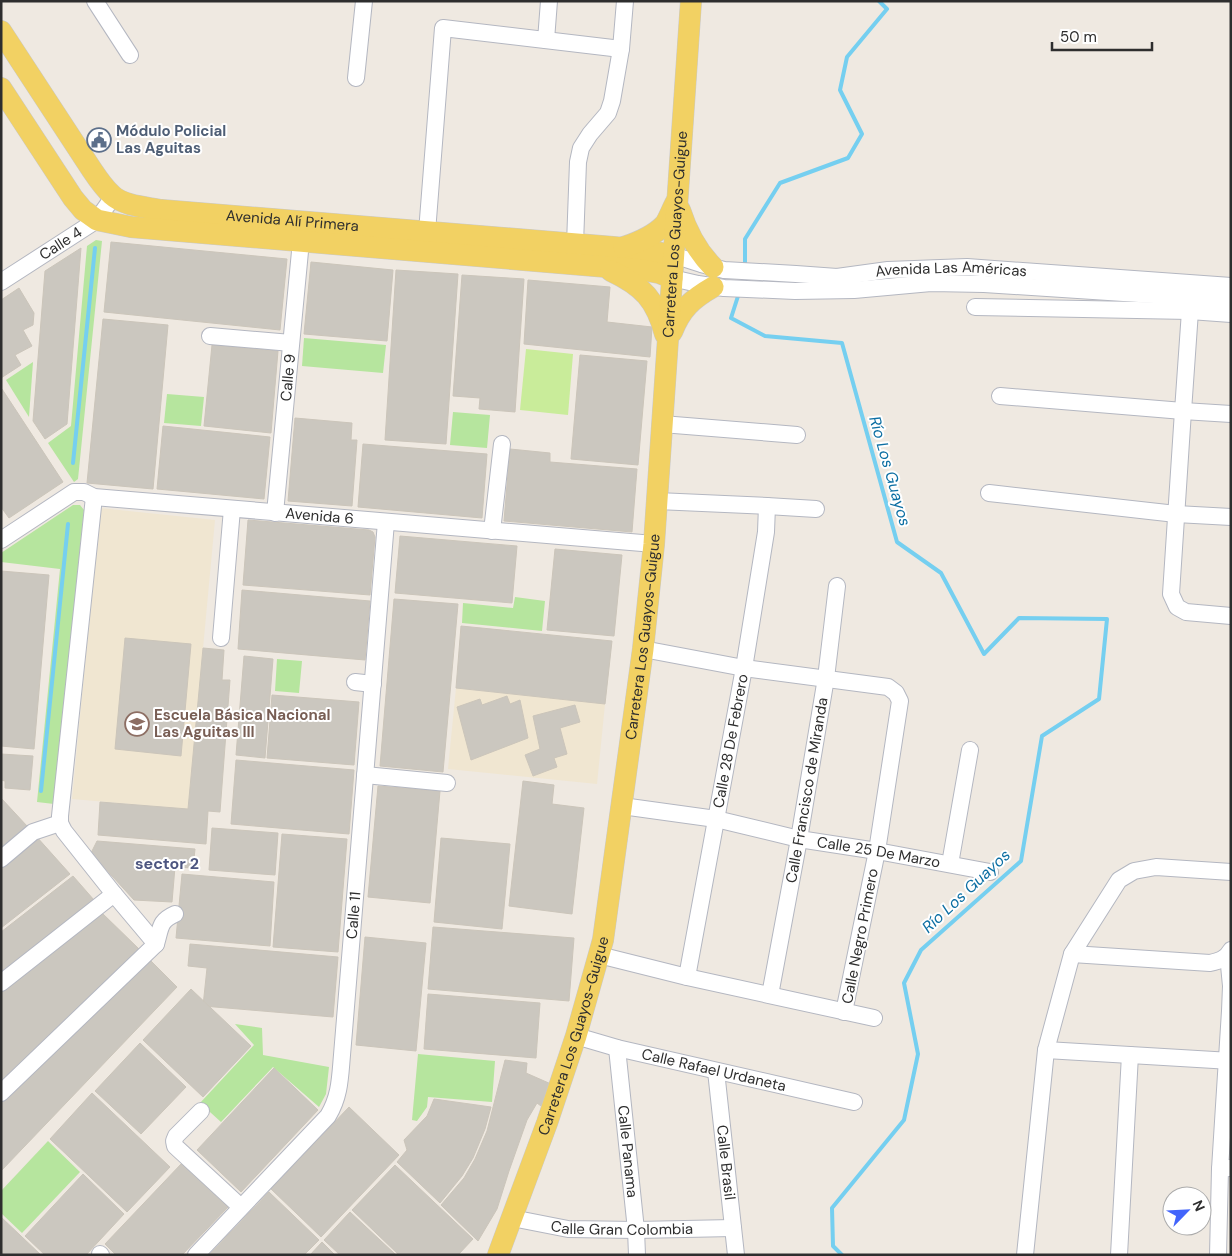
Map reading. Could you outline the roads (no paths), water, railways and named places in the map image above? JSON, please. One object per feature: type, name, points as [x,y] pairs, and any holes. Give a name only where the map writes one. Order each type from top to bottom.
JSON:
[{"type":"main road","name":"Carretera Los Guayos-Guigue","points":[[498,1255],[548,1123],[576,1036],[603,940],[643,649],[654,544],[691,1]]},
{"type":"main road","points":[[1,31],[92,170],[113,197]]},
{"type":"main road","name":"Avenida Alí Primera","points":[[1,88],[73,198],[83,210],[97,220],[130,227],[643,270],[672,278]]},
{"type":"main road","name":"Avenida Alí Primera","points":[[113,197],[124,202],[161,210],[644,250],[674,255]]},
{"type":"main road","points":[[613,248],[638,243],[652,234],[665,223],[677,200]]},
{"type":"main road","points":[[668,344],[678,317],[686,306],[719,278],[689,235],[677,200]]},
{"type":"main road","points":[[599,266],[629,280],[649,297],[658,311],[668,344]]},
{"type":"street","points":[[94,1],[130,55]]},
{"type":"street","points":[[356,78],[364,1]]},
{"type":"street","points":[[546,40],[549,1]]},
{"type":"street","points":[[574,244],[578,162],[581,148],[608,112],[612,101],[621,49],[625,1]]},
{"type":"street","points":[[427,232],[443,28],[621,49]]},
{"type":"street","name":"Calle 4","points":[[1,282],[97,220],[113,197]]},
{"type":"street","name":"Calle 9","points":[[275,512],[294,377],[291,343],[301,241]]},
{"type":"street","name":"Avenida Las Américas","points":[[674,255],[719,278],[795,292],[854,290],[931,283],[984,284],[1231,300]]},
{"type":"street","name":"Avenida Las Américas","points":[[672,278],[719,278],[796,274],[836,276],[888,270],[967,267],[1231,286]]},
{"type":"street","points":[[975,307],[1190,311],[1231,314]]},
{"type":"street","points":[[1190,311],[1172,594],[1176,607],[1186,612],[1231,616]]},
{"type":"street","points":[[210,336],[291,343]]},
{"type":"street","points":[[1000,396],[1231,414]]},
{"type":"street","points":[[662,424],[797,435]]},
{"type":"street","points":[[492,531],[502,444]]},
{"type":"street","name":"Avenida 6","points":[[4,532],[74,492],[84,492],[94,497],[492,531],[535,539],[654,544]]},
{"type":"street","points":[[989,494],[1176,514],[1231,517]]},
{"type":"street","points":[[94,497],[60,823],[114,894],[156,944]]},
{"type":"street","points":[[657,501],[816,509]]},
{"type":"street","name":"Calle 28 De Febrero","points":[[687,976],[744,668],[766,532],[767,506]]},
{"type":"street","points":[[221,638],[232,509]]},
{"type":"street","name":"Calle 11","points":[[196,1255],[328,1116],[338,1094],[360,914],[365,775],[386,522]]},
{"type":"street","name":"Calle Francisco de Miranda","points":[[770,996],[826,678],[837,586]]},
{"type":"street","points":[[643,649],[744,668],[826,678]]},
{"type":"street","name":"Calle Negro Primero","points":[[826,678],[888,686],[896,693],[900,701],[877,851],[844,1012]]},
{"type":"street","points":[[355,682],[373,684]]},
{"type":"street","points":[[950,864],[970,750]]},
{"type":"street","points":[[365,775],[448,783]]},
{"type":"street","name":"Calle 25 De Marzo","points":[[622,806],[716,819],[799,839],[990,872]]},
{"type":"street","points":[[1,859],[33,832],[60,823]]},
{"type":"street","points":[[1025,1255],[1046,1050],[1072,954],[1119,880],[1134,871],[1156,868],[1231,872]]},
{"type":"street","points":[[1,983],[114,894]]},
{"type":"street","points":[[1,1093],[156,944],[162,922],[165,918],[175,914]]},
{"type":"street","points":[[1072,954],[1210,964],[1220,961],[1229,952]]},
{"type":"street","points":[[1218,1255],[1226,1168],[1229,1061],[1229,952]]},
{"type":"street","points":[[599,955],[770,996],[874,1018]]},
{"type":"street","name":"Calle Rafael Urdaneta","points":[[576,1036],[617,1048],[854,1102]]},
{"type":"street","name":"Calle Panama","points":[[617,1048],[637,1255]]},
{"type":"street","points":[[1046,1050],[1229,1061]]},
{"type":"street","points":[[1119,1255],[1130,1055]]},
{"type":"street","name":"Calle Brasil","points":[[716,1071],[736,1255]]},
{"type":"street","points":[[201,1111],[176,1136],[175,1146],[242,1207]]},
{"type":"street","name":"Calle Gran Colombia","points":[[512,1218],[568,1229],[733,1228]]},
{"type":"waterway","name":"Río Los Guayos","points":[[745,267],[745,239],[780,183],[848,158],[862,134],[840,90],[847,57],[887,9],[879,1]]},
{"type":"waterway","points":[[73,463],[95,248]]},
{"type":"waterway","name":"Río Los Guayos","points":[[739,293],[731,318],[765,336],[842,343],[897,542],[941,573],[984,654],[1019,618],[1107,619],[1099,699],[1042,736],[1021,861],[921,950],[904,983],[918,1054],[904,1120],[832,1208],[833,1246],[842,1255]]},
{"type":"waterway","points":[[41,791],[68,524]]},
{"type":"place","name":"Módulo Policial Las Aguitas","points":[[99,140]]},
{"type":"place","name":"Escuela Básica Nacional Las Aguitas III","points":[[137,724]]},
{"type":"district","name":"sector 2","points":[[167,863]]}]
